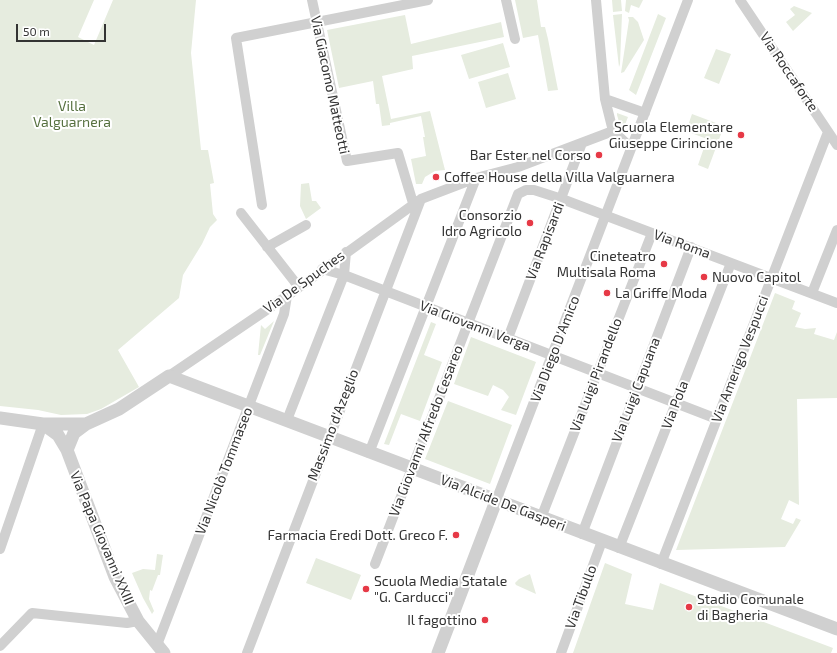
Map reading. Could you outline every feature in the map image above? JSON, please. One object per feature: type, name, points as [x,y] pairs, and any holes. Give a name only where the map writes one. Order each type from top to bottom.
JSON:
[{"type":"street","name":"Via Giacomo Matteotti","points":[[312,0],[347,161],[398,153],[417,201]]},
{"type":"street","points":[[262,205],[236,38],[317,22],[387,4],[428,0]]},
{"type":"street","points":[[506,0],[515,40]]},
{"type":"street","points":[[596,0],[605,99],[613,131],[632,148]]},
{"type":"street","name":"Via Diego D'Amico","points":[[438,653],[688,0]]},
{"type":"street","name":"Via Roccaforte","points":[[740,0],[837,145]]},
{"type":"street","points":[[605,99],[645,112]]},
{"type":"street","name":"Via De Spuches","points":[[0,418],[43,424],[86,424],[119,410],[287,296],[298,286],[417,201],[476,178],[518,167],[613,131]]},
{"type":"street","name":"Via Amerigo Vespucci","points":[[661,564],[828,132]]},
{"type":"street","name":"Via Rapisardi","points":[[508,338],[582,143]]},
{"type":"street","points":[[369,452],[476,178]]},
{"type":"street","name":"Via Roma","points":[[526,190],[534,190],[562,199],[606,217],[691,247],[837,303]]},
{"type":"street","name":"Via Giovanni Alfredo Cesareo","points":[[375,564],[518,194],[526,190]]},
{"type":"street","name":"Massimo d'Azeglio","points":[[246,653],[417,201]]},
{"type":"street","points":[[241,213],[298,286]]},
{"type":"street","points":[[267,247],[306,225]]},
{"type":"street","points":[[812,293],[837,230]]},
{"type":"street","name":"Via Luigi Pirandello","points":[[541,518],[652,233]]},
{"type":"street","name":"Via Luigi Capuana","points":[[582,534],[691,247]]},
{"type":"street","points":[[287,420],[344,275],[346,252]]},
{"type":"street","name":"Via Pola","points":[[619,548],[731,262]]},
{"type":"street","name":"Via Giovanni Verga","points":[[322,269],[344,275],[384,290],[717,419]]},
{"type":"street","name":"Via Nicolò Tommaseo","points":[[160,649],[284,314],[287,296]]},
{"type":"street","name":"Via Alcide De Gasperi","points":[[169,376],[602,542],[837,629]]},
{"type":"street","points":[[0,549],[43,424]]},
{"type":"street","name":"Via Papa Giovanni XXIII","points":[[43,424],[58,435],[67,450],[115,577],[138,621],[160,649]]},
{"type":"street","points":[[67,450],[74,433],[86,424]]},
{"type":"street","name":"Via Tibullo","points":[[561,653],[602,542]]},
{"type":"street","points":[[0,646],[32,613],[127,623],[138,621]]},
{"type":"green space","name":"Villa Valguarnera","points":[[0,0],[94,0],[78,37],[94,45],[113,0],[196,0],[191,53],[201,150],[208,150],[214,183],[210,184],[213,214],[217,220],[210,227],[202,244],[183,275],[179,298],[118,350],[139,387],[101,409],[87,414],[61,415],[38,410],[0,406]]},
{"type":"green space","points":[[515,0],[537,0],[541,27],[545,27],[558,90],[548,91],[538,35],[523,38]]},
{"type":"green space","points":[[612,0],[621,0],[622,11],[613,12]]},
{"type":"green space","points":[[626,0],[643,0],[639,8],[631,5],[629,13],[625,11]]},
{"type":"green space","points":[[794,6],[812,13],[793,31],[786,22],[795,15],[790,9]]},
{"type":"green space","points":[[622,14],[620,64],[619,67],[613,15]]},
{"type":"green space","points":[[658,14],[666,18],[636,95],[629,90]]},
{"type":"green space","points":[[405,15],[411,44],[501,22],[504,37],[412,56],[413,69],[382,76],[391,119],[430,111],[445,170],[435,171],[425,177],[422,184],[416,184],[411,159],[426,156],[423,137],[425,137],[421,116],[382,126],[379,104],[376,104],[373,81],[339,88],[327,30]]},
{"type":"green space","points":[[628,17],[633,17],[638,22],[644,40],[624,72],[621,73],[629,20]]},
{"type":"green space","points":[[503,43],[510,67],[469,79],[461,55]]},
{"type":"green space","points":[[716,49],[731,54],[719,84],[704,78]]},
{"type":"green space","points":[[508,73],[516,99],[486,108],[478,82]]},
{"type":"green space","points":[[617,113],[628,117],[622,132],[617,115]]},
{"type":"green space","points":[[692,114],[724,126],[708,169],[698,165],[707,139],[686,131]]},
{"type":"green space","points":[[309,183],[312,201],[316,201],[321,208],[306,219],[300,206],[301,184]]},
{"type":"green space","points":[[775,293],[795,301],[792,309],[801,313],[795,327],[805,329],[816,328],[814,334],[834,340],[837,332],[837,398],[797,399],[799,505],[789,500],[781,519],[793,524],[796,518],[801,520],[785,547],[676,550]]},
{"type":"green space","points":[[274,321],[260,355],[258,355],[261,325],[265,329]]},
{"type":"green space","points":[[431,322],[436,324],[424,355],[442,362],[420,421],[401,414],[389,445],[384,444]]},
{"type":"green space","points":[[471,337],[536,362],[516,415],[501,410],[509,397],[503,390],[493,385],[488,396],[454,384]]},
{"type":"green space","points":[[448,401],[512,425],[490,484],[425,459]]},
{"type":"green space","points":[[157,554],[163,555],[160,575],[158,575],[152,591],[150,590],[149,599],[154,611],[152,614],[132,573],[143,569],[155,570]]},
{"type":"green space","points":[[316,558],[361,575],[351,600],[306,583]]},
{"type":"green space","name":"Stadio Comunale di Bagheria","points":[[605,563],[632,574],[625,604],[653,610],[660,583],[833,648],[831,653],[573,653]]},
{"type":"green space","points":[[530,574],[536,594],[516,585],[515,583],[519,579]]},
{"type":"place","name":"Scuola Elementare Giuseppe Cirincione","points":[[741,135]]},
{"type":"place","name":"Bar Ester nel Corso","points":[[599,155]]},
{"type":"place","name":"Coffee House della Villa Valguarnera","points":[[436,177]]},
{"type":"place","name":"Consorzio Idro Agricolo","points":[[530,223]]},
{"type":"place","name":"Cineteatro Multisala Roma","points":[[664,264]]},
{"type":"place","name":"Nuovo Capitol","points":[[704,277]]},
{"type":"place","name":"La Griffe Moda","points":[[607,293]]},
{"type":"place","name":"Farmacia Eredi Dott. Greco F.","points":[[456,535]]},
{"type":"place","name":"Scuola Media Statale \"G. Carducci\"","points":[[366,589]]},
{"type":"place","name":"Stadio Comunale di Bagheria","points":[[689,607]]},
{"type":"place","name":"Il fagottino","points":[[485,620]]}]
